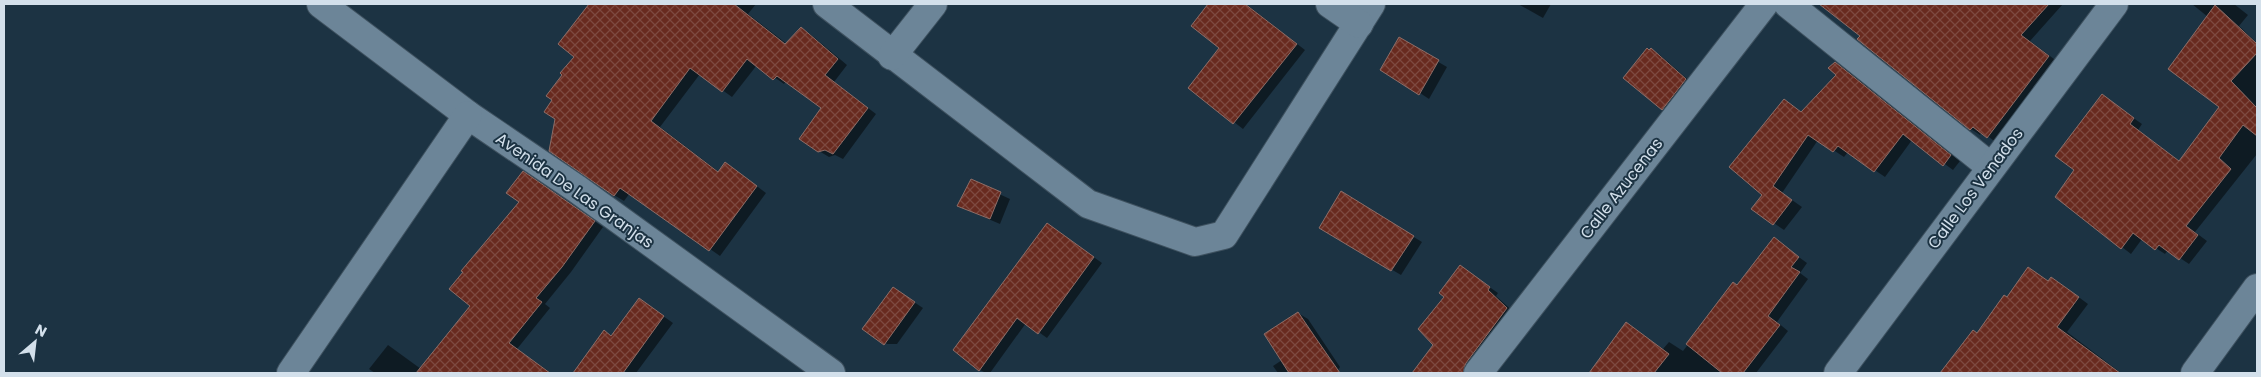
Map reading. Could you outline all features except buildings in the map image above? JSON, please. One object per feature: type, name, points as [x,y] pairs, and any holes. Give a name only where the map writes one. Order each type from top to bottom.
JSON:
[{"type":"street","name":"Avenida De Las Granjas","points":[[321,4],[468,115],[577,189],[831,373]]},
{"type":"street","points":[[827,4],[892,56],[1088,204],[1195,242],[1224,235],[1365,14],[1330,4]]},
{"type":"street","points":[[892,56],[933,4]]},
{"type":"street","name":"Calle Azucenas","points":[[1478,373],[1764,4]]},
{"type":"street","points":[[1788,4],[1991,167]]},
{"type":"street","name":"Calle Los Venados","points":[[1838,373],[2114,4]]},
{"type":"street","points":[[291,373],[468,115]]},
{"type":"street","points":[[2195,373],[2257,288]]}]
